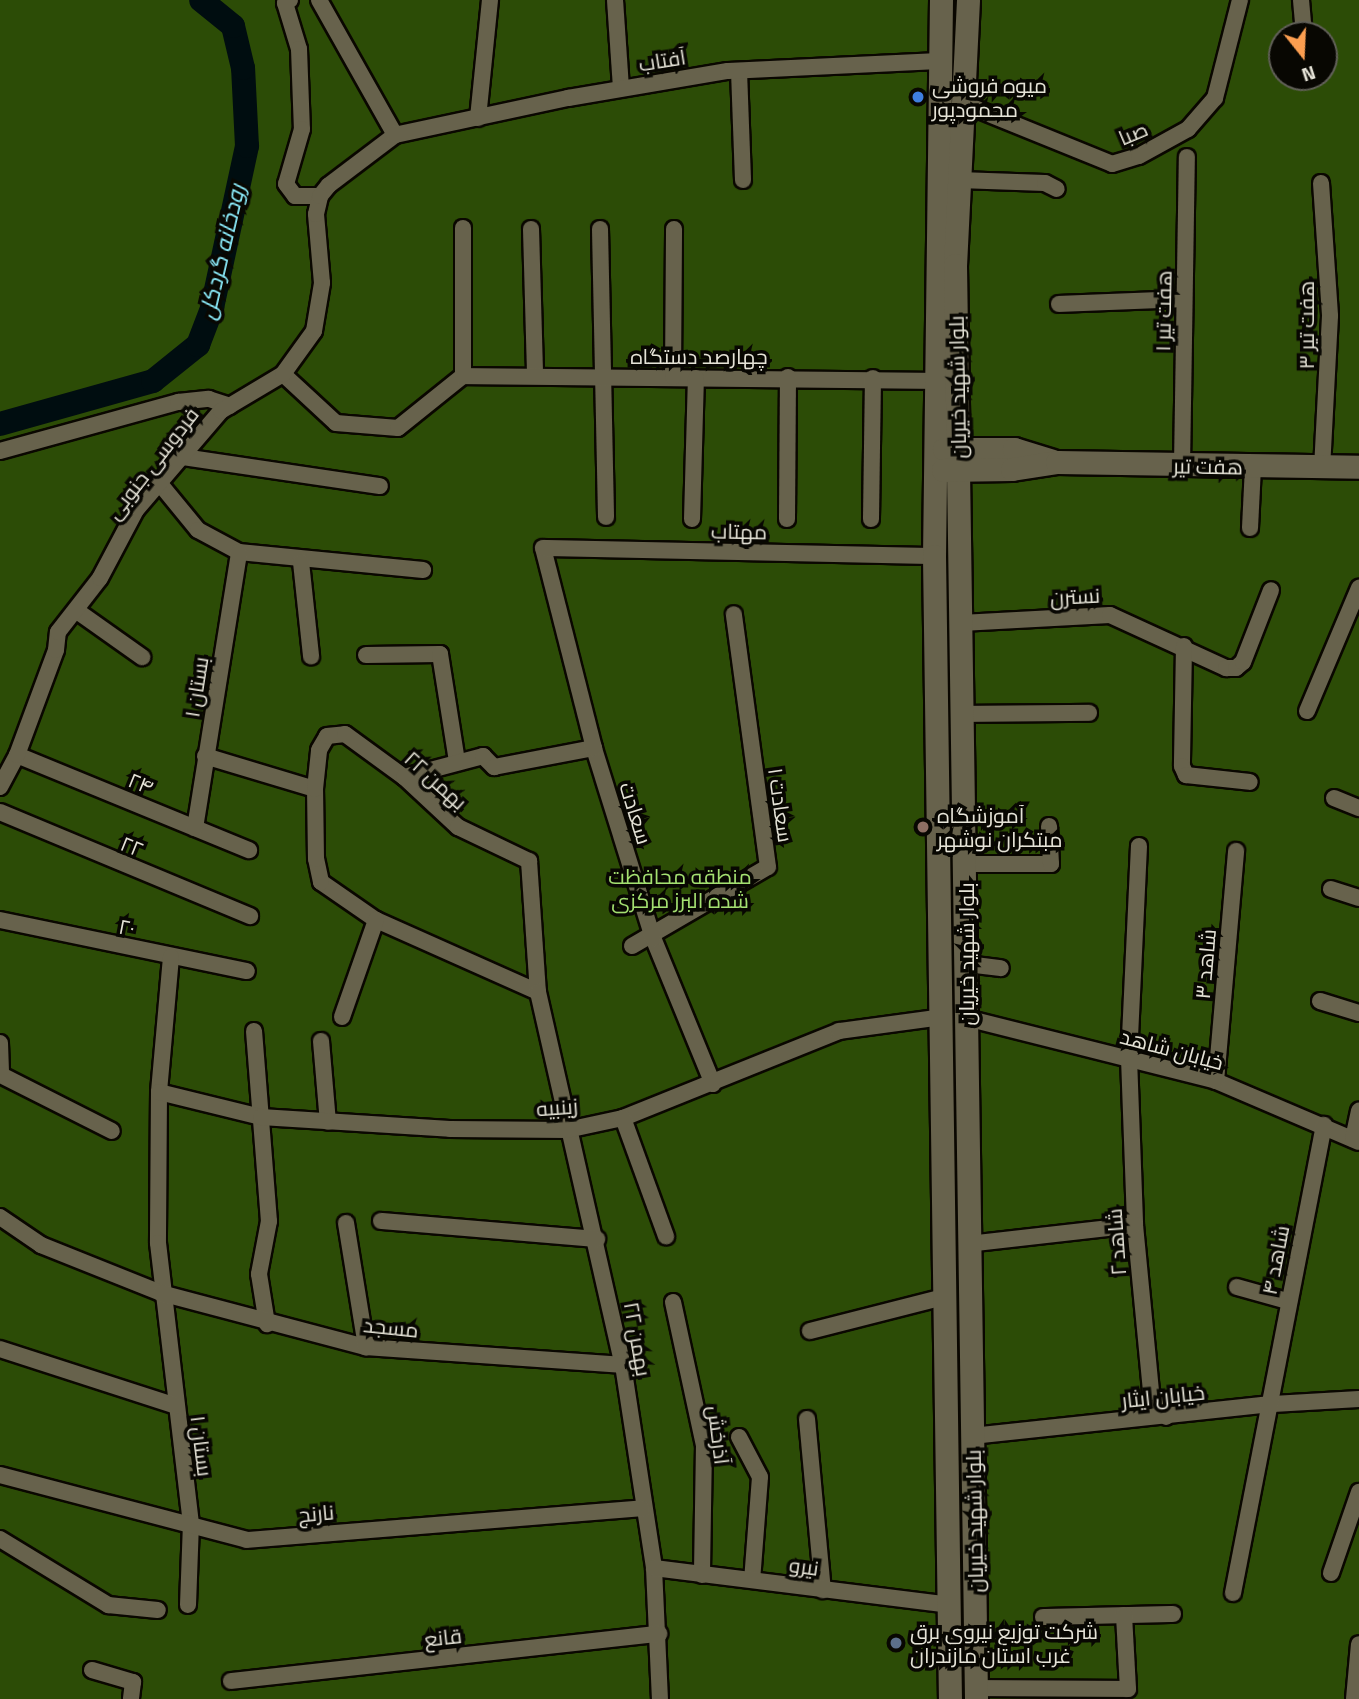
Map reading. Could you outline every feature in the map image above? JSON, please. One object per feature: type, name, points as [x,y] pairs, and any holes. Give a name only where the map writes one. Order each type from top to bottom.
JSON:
[{"type":"main road","name":"بلوار شهید خیریان","points":[[941,0],[933,556],[943,1017],[943,1297],[950,1699]]},
{"type":"main road","name":"بلوار شهید خیریان","points":[[968,0],[955,265],[966,864],[968,1244],[976,1694]]},
{"type":"main road","name":"هفت تیر","points":[[934,460],[958,459],[1014,449],[1057,462],[1359,467]]},
{"type":"main road","points":[[943,1017],[966,1018]]},
{"type":"street","points":[[285,1],[299,49],[302,129],[286,184],[295,196],[320,196],[395,135],[319,0]]},
{"type":"street","points":[[478,117],[490,0]]},
{"type":"street","points":[[615,0],[621,87]]},
{"type":"street","name":"صبا","points":[[962,103],[1112,164],[1139,156],[1188,129],[1215,98],[1240,0]]},
{"type":"street","points":[[1301,0],[1303,21]]},
{"type":"street","name":"آفتاب","points":[[395,135],[621,87],[739,71],[939,61]]},
{"type":"street","points":[[739,71],[743,180]]},
{"type":"street","name":"هفت تیر ۱","points":[[1182,466],[1187,157]]},
{"type":"street","points":[[959,180],[1045,183],[1057,189]]},
{"type":"street","name":"هفت تیر ۳","points":[[1321,183],[1330,316],[1322,467]]},
{"type":"street","name":"فردوسی جنوبی","points":[[0,787],[17,755],[56,650],[58,632],[77,611],[136,510],[161,485],[221,411],[283,374],[314,331],[322,284],[316,214],[320,196]]},
{"type":"street","points":[[283,374],[337,423],[398,428],[463,376],[463,228]]},
{"type":"street","points":[[531,229],[535,375]]},
{"type":"street","points":[[600,229],[606,517]]},
{"type":"street","points":[[673,377],[674,229]]},
{"type":"street","points":[[1059,304],[1184,299]]},
{"type":"street","name":"چهارصد دستگاه","points":[[463,376],[788,377],[935,381]]},
{"type":"street","points":[[787,519],[788,377]]},
{"type":"street","points":[[692,519],[696,378]]},
{"type":"street","points":[[871,519],[873,378]]},
{"type":"street","points":[[0,451],[178,402],[209,399],[230,406]]},
{"type":"street","points":[[183,457],[380,486]]},
{"type":"street","points":[[1250,528],[1252,466]]},
{"type":"street","points":[[161,485],[198,530],[239,552],[301,562],[423,570]]},
{"type":"street","name":"مهتاب","points":[[543,548],[933,556]]},
{"type":"street","name":"سعادت","points":[[543,548],[594,748],[653,938],[713,1084]]},
{"type":"street","name":"بستان ۱","points":[[195,828],[239,552]]},
{"type":"street","points":[[301,562],[311,656]]},
{"type":"street","points":[[1307,711],[1359,588]]},
{"type":"street","name":"نسترن","points":[[961,623],[1110,615],[1236,668],[1243,662],[1270,590]]},
{"type":"street","points":[[77,611],[142,657]]},
{"type":"street","name":"سعادت ۱","points":[[653,938],[768,867],[734,614]]},
{"type":"street","points":[[1184,646],[1186,775],[1251,782]]},
{"type":"street","points":[[366,655],[440,654],[457,761]]},
{"type":"street","points":[[963,714],[1088,713]]},
{"type":"street","name":"۲۲ بهمن","points":[[538,992],[376,920],[321,882],[316,859],[315,789],[323,741],[337,733],[345,734],[404,777],[458,827],[529,861],[538,992],[567,1130],[597,1238],[623,1365],[642,1508],[654,1568],[660,1699]]},
{"type":"street","points":[[404,777],[483,756],[494,767],[594,748]]},
{"type":"street","name":"۲۴","points":[[17,755],[249,850]]},
{"type":"street","points":[[205,756],[315,789]]},
{"type":"street","points":[[1334,799],[1359,807]]},
{"type":"street","name":"۲۲","points":[[0,811],[250,916]]},
{"type":"street","points":[[966,864],[1051,864],[1049,825]]},
{"type":"street","name":"شاهد ۲","points":[[1139,846],[1129,1058],[1135,1226],[1151,1392],[1166,1417]]},
{"type":"street","name":"شاهد ۳","points":[[1216,1081],[1236,851]]},
{"type":"street","points":[[1331,889],[1359,898]]},
{"type":"street","name":"۲۰","points":[[0,920],[247,971]]},
{"type":"street","points":[[342,1017],[376,920]]},
{"type":"street","points":[[632,946],[653,938]]},
{"type":"street","name":"بستان ۱","points":[[171,957],[159,1091],[161,1293],[191,1523],[188,1605]]},
{"type":"street","points":[[967,964],[1001,968]]},
{"type":"street","points":[[1320,1001],[1359,1013]]},
{"type":"street","name":"زینبیه","points":[[159,1091],[261,1117],[328,1122],[567,1130],[623,1118],[839,1031],[943,1017]]},
{"type":"street","name":"خیابان شاهد","points":[[966,1018],[1216,1081],[1324,1125],[1356,1141]]},
{"type":"street","points":[[254,1031],[269,1221],[259,1274],[267,1324]]},
{"type":"street","points":[[321,1041],[328,1122]]},
{"type":"street","points":[[0,1043],[1,1075],[112,1130]]},
{"type":"street","points":[[1356,1141],[1359,1111]]},
{"type":"street","points":[[623,1118],[666,1236]]},
{"type":"street","name":"شاهد ۴","points":[[1233,1593],[1273,1404],[1287,1301],[1324,1125]]},
{"type":"street","points":[[0,1217],[41,1245]]},
{"type":"street","points":[[381,1221],[597,1238]]},
{"type":"street","points":[[346,1223],[366,1348]]},
{"type":"street","points":[[968,1244],[1135,1226]]},
{"type":"street","points":[[0,1231],[41,1245]]},
{"type":"street","name":"مسجد","points":[[41,1245],[161,1293],[267,1324],[366,1348],[623,1365]]},
{"type":"street","points":[[1237,1287],[1287,1301]]},
{"type":"street","points":[[810,1331],[943,1297]]},
{"type":"street","name":"آذرخش","points":[[673,1303],[704,1445],[702,1575]]},
{"type":"street","points":[[0,1349],[176,1406]]},
{"type":"street","name":"خیابان ایثار","points":[[972,1437],[1273,1404],[1359,1399]]},
{"type":"street","points":[[807,1419],[823,1590]]},
{"type":"street","points":[[739,1437],[760,1478],[752,1580]]},
{"type":"street","name":"نارنج","points":[[0,1475],[191,1523],[247,1540],[642,1508]]},
{"type":"street","points":[[1331,1573],[1359,1492]]},
{"type":"street","points":[[0,1539],[108,1605],[158,1610]]},
{"type":"street","name":"نیرو","points":[[654,1568],[949,1605]]},
{"type":"street","points":[[1042,1617],[1173,1614]]},
{"type":"street","points":[[976,1694],[1128,1689],[1124,1615]]},
{"type":"street","name":"قانع","points":[[231,1682],[659,1633]]},
{"type":"street","points":[[1354,1699],[1359,1644]]},
{"type":"street","points":[[92,1670],[134,1682],[131,1699]]},
{"type":"green space","name":"منطقه محافظت شده البرز مرکزی","points":[[0,0],[1359,0],[1359,1699],[0,1699]]},
{"type":"waterway","name":"رودخانه گردکل","points":[[0,424],[153,381],[198,345],[212,308],[247,146],[243,68],[233,26],[201,0]]},
{"type":"place","name":"میوه فروشی محمودپور","points":[[918,97]]},
{"type":"place","name":"آموزشگاه مبتکران نوشهر","points":[[923,827]]},
{"type":"place","name":"شرکت توزیع نیروی برق غرب استان مازندران","points":[[896,1643]]}]
